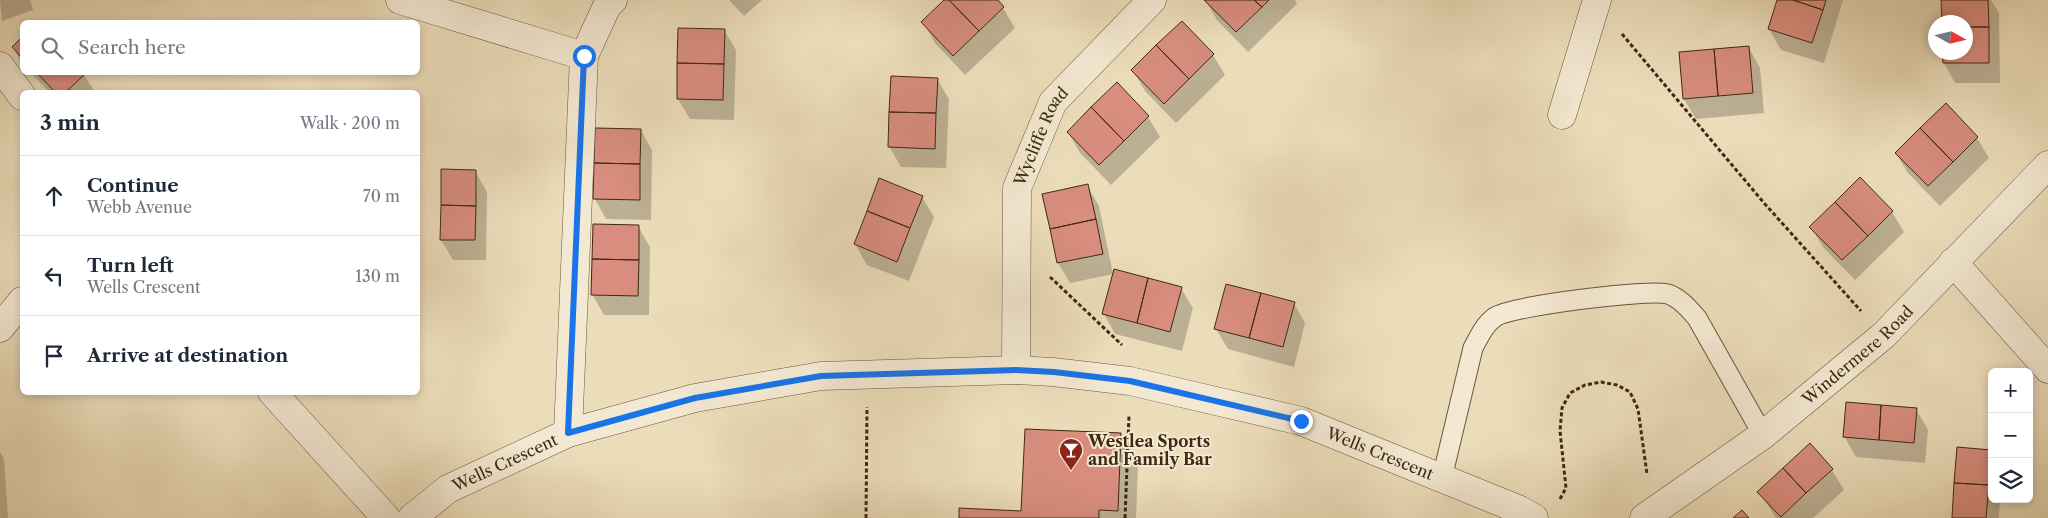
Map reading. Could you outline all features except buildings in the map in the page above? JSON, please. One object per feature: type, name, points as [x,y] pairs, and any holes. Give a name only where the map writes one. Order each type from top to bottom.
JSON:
[{"type":"street","points":[[400,0],[584,56]]},
{"type":"street","points":[[568,433],[584,56],[607,6],[613,0]]},
{"type":"street","name":"Wycliffe Road","points":[[1016,370],[1017,188],[1053,102],[1152,0]]},
{"type":"street","points":[[1562,116],[1597,0]]},
{"type":"street","points":[[0,66],[20,93]]},
{"type":"street","name":"Windermere Road","points":[[1648,515],[1763,435],[1884,335],[2048,165]]},
{"type":"street","points":[[1953,262],[2048,369]]},
{"type":"street","points":[[0,328],[20,303]]},
{"type":"street","name":"Wells Crescent","points":[[412,518],[448,489],[568,433],[695,398],[821,376],[1016,370],[1054,372],[1130,381],[1301,421],[1520,510],[1534,518]]},
{"type":"street","points":[[275,395],[386,518]]},
{"type":"lane","points":[[1442,478],[1473,348],[1483,329],[1495,317],[1514,309],[1605,297],[1654,293],[1669,295],[1683,303],[1697,318],[1763,435]]},
{"type":"path","points":[[1616,26],[1764,203],[1848,298],[1884,335]]},
{"type":"path","points":[[866,518],[868,374]]},
{"type":"path","points":[[1558,503],[1566,488],[1560,431],[1562,408],[1570,393],[1585,385],[1601,382],[1616,385],[1630,392],[1638,409],[1648,515]]},
{"type":"place","name":"Westlea Sports and Family Bar","points":[[1071,471]]},
{"type":"route","points":[[584,56],[580,110],[568,433],[695,398],[821,376],[1016,370],[1054,372],[1130,381],[1301,421]]}]
